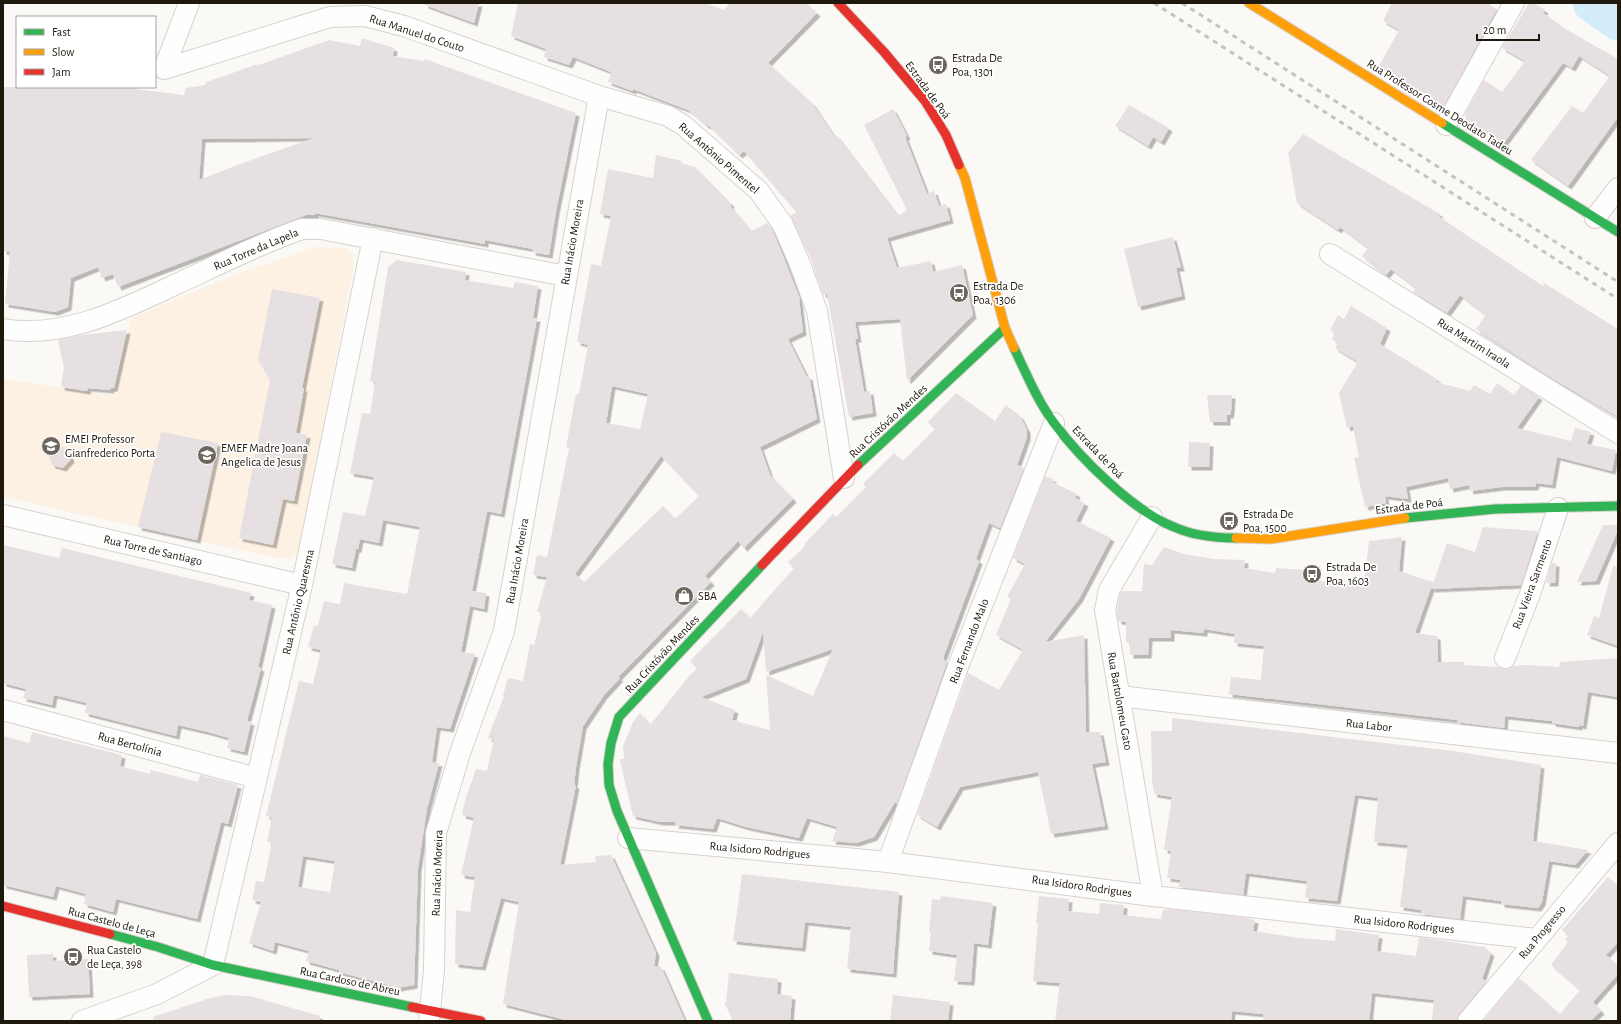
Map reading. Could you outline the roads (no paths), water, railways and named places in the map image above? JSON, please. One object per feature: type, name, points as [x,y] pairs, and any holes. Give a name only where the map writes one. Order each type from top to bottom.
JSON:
[{"type":"main road","name":"Estrada de Poá","points":[[838,3],[884,52],[925,101],[946,135],[965,178],[1005,328],[1034,391],[1054,422],[1102,477],[1152,517],[1175,528],[1219,538],[1271,539],[1425,515],[1495,509],[1618,506]]},
{"type":"main road","name":"Rua Professor Cosme Deodato Tadeu","points":[[1249,3],[1618,232]]},
{"type":"main road","name":"Rua Cristóvão Mendes","points":[[708,1021],[628,838],[609,789],[606,770],[610,744],[619,717],[844,478],[1005,328]]},
{"type":"main road","name":"Rua Castelo de Leça","points":[[3,906],[158,947],[213,964]]},
{"type":"main road","name":"Rua Cardoso de Abreu","points":[[213,964],[430,1016],[481,1021]]},
{"type":"street","name":"Rua Manuel do Couto","points":[[189,3],[164,69],[330,17],[365,16],[404,26],[599,96]]},
{"type":"street","points":[[1446,125],[1514,3]]},
{"type":"street","name":"Rua Inácio Moreira","points":[[430,1016],[434,970],[436,834],[460,753],[504,631],[599,96]]},
{"type":"street","name":"Rua Antônio Pimentel","points":[[599,96],[668,116],[683,125],[759,191],[783,225],[800,264],[817,311],[844,478]]},
{"type":"street","points":[[1595,218],[1618,188]]},
{"type":"street","name":"Rua Torre da Lapela","points":[[3,329],[23,332],[63,328],[107,315],[302,229],[321,229],[373,238],[566,276]]},
{"type":"street","name":"Rua Antônio Quaresma","points":[[213,964],[258,778],[302,584],[373,238]]},
{"type":"street","name":"Rua Martim Iraola","points":[[1330,254],[1618,433]]},
{"type":"street","name":"Rua Fernando Malo","points":[[888,862],[959,664],[1054,422]]},
{"type":"street","name":"Rua Vieira Sarmento","points":[[1505,658],[1530,594],[1558,508]]},
{"type":"street","name":"Rua Torre de Santiago","points":[[3,515],[302,584]]},
{"type":"street","name":"Rua Bartolomeu Gato","points":[[1152,517],[1109,590],[1105,610],[1153,896]]},
{"type":"street","name":"Rua Labor","points":[[1119,696],[1618,753]]},
{"type":"street","name":"Rua Bertolínia","points":[[3,710],[258,778]]},
{"type":"street","name":"Rua Isidoro Rodrigues","points":[[628,838],[888,862],[1153,896],[1536,939]]},
{"type":"street","name":"Rua Progresso","points":[[1468,1021],[1618,844]]},
{"type":"street","points":[[82,1021],[157,994],[213,964]]},
{"type":"waterway","points":[[1591,3],[1618,22]]},
{"type":"railway","points":[[1154,3],[1618,299]]},
{"type":"railway","points":[[1182,3],[1618,282]]},
{"type":"place","name":"Estrada De Poa, 1301","points":[[938,65]]},
{"type":"place","name":"Estrada De Poa, 1306","points":[[959,293]]},
{"type":"place","name":"EMEI Professor Gianfrederico Porta","points":[[51,446]]},
{"type":"place","name":"EMEF Madre Joana Angelica de Jesus","points":[[207,455]]},
{"type":"place","name":"Estrada De Poa, 1500","points":[[1229,521]]},
{"type":"place","name":"Estrada De Poa, 1603","points":[[1312,574]]},
{"type":"place","name":"SBA","points":[[684,596]]},
{"type":"place","name":"Rua Castelo de Leça, 398","points":[[73,957]]}]
